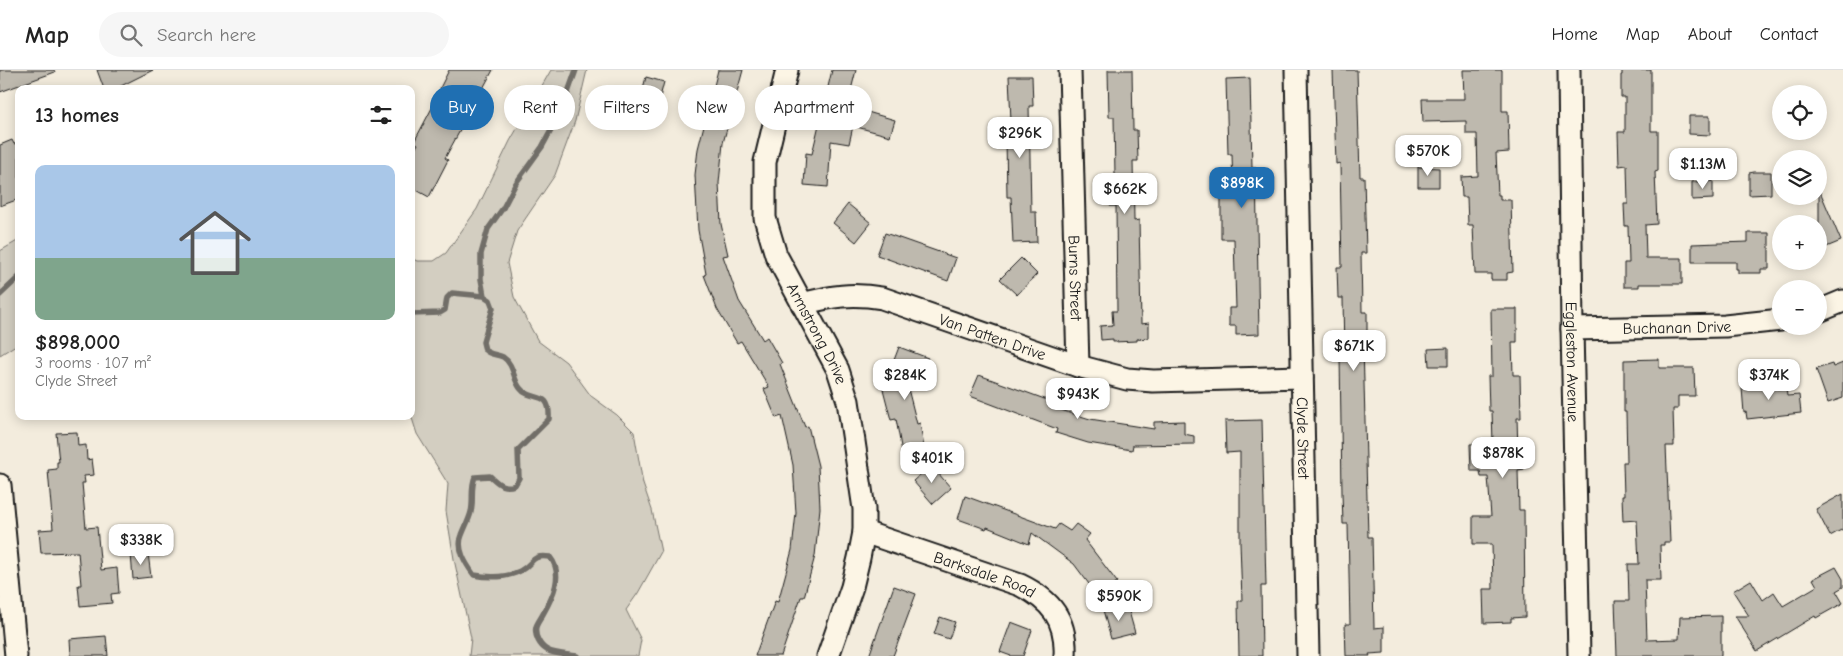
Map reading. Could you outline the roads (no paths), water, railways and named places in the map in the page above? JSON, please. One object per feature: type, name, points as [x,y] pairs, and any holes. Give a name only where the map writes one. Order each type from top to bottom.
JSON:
[{"type":"street","name":"Armstrong Drive","points":[[787,70],[765,162],[765,218],[776,255],[838,370],[848,401],[862,489],[864,532],[852,587],[828,656]]},
{"type":"street","name":"Burns Street","points":[[1070,70],[1078,366]]},
{"type":"street","name":"Clyde Street","points":[[1296,70],[1308,656]]},
{"type":"street","name":"Eggleston Avenue","points":[[1569,70],[1579,656]]},
{"type":"street","name":"Van Patten Drive","points":[[802,304],[830,296],[848,294],[882,298],[1078,366],[1127,379],[1154,381],[1302,377]]},
{"type":"street","points":[[1827,308],[1843,301]]},
{"type":"street","name":"Buchanan Drive","points":[[1572,330],[1725,326],[1772,321]]},
{"type":"street","points":[[0,485],[16,656]]},
{"type":"street","name":"Barksdale Road","points":[[864,532],[1020,585],[1035,592],[1058,616],[1064,636],[1065,656]]},
{"type":"waterway","points":[[484,296],[481,279],[481,254],[488,229],[503,208],[516,183],[542,147],[561,112],[576,70]]},
{"type":"waterway","points":[[0,295],[15,281]]},
{"type":"waterway","points":[[415,314],[440,313],[445,310],[447,298],[452,293],[484,296],[490,300],[493,308],[483,342],[485,350],[507,360],[520,388],[529,395],[544,400],[547,403],[549,419],[518,450],[519,478],[515,485],[504,486],[490,476],[475,477],[471,512],[460,540],[460,546],[468,566],[474,575],[480,576],[498,577],[509,575],[520,571],[535,558],[550,557],[556,571],[556,586],[537,625],[537,637],[544,648],[550,652],[577,656]]}]
